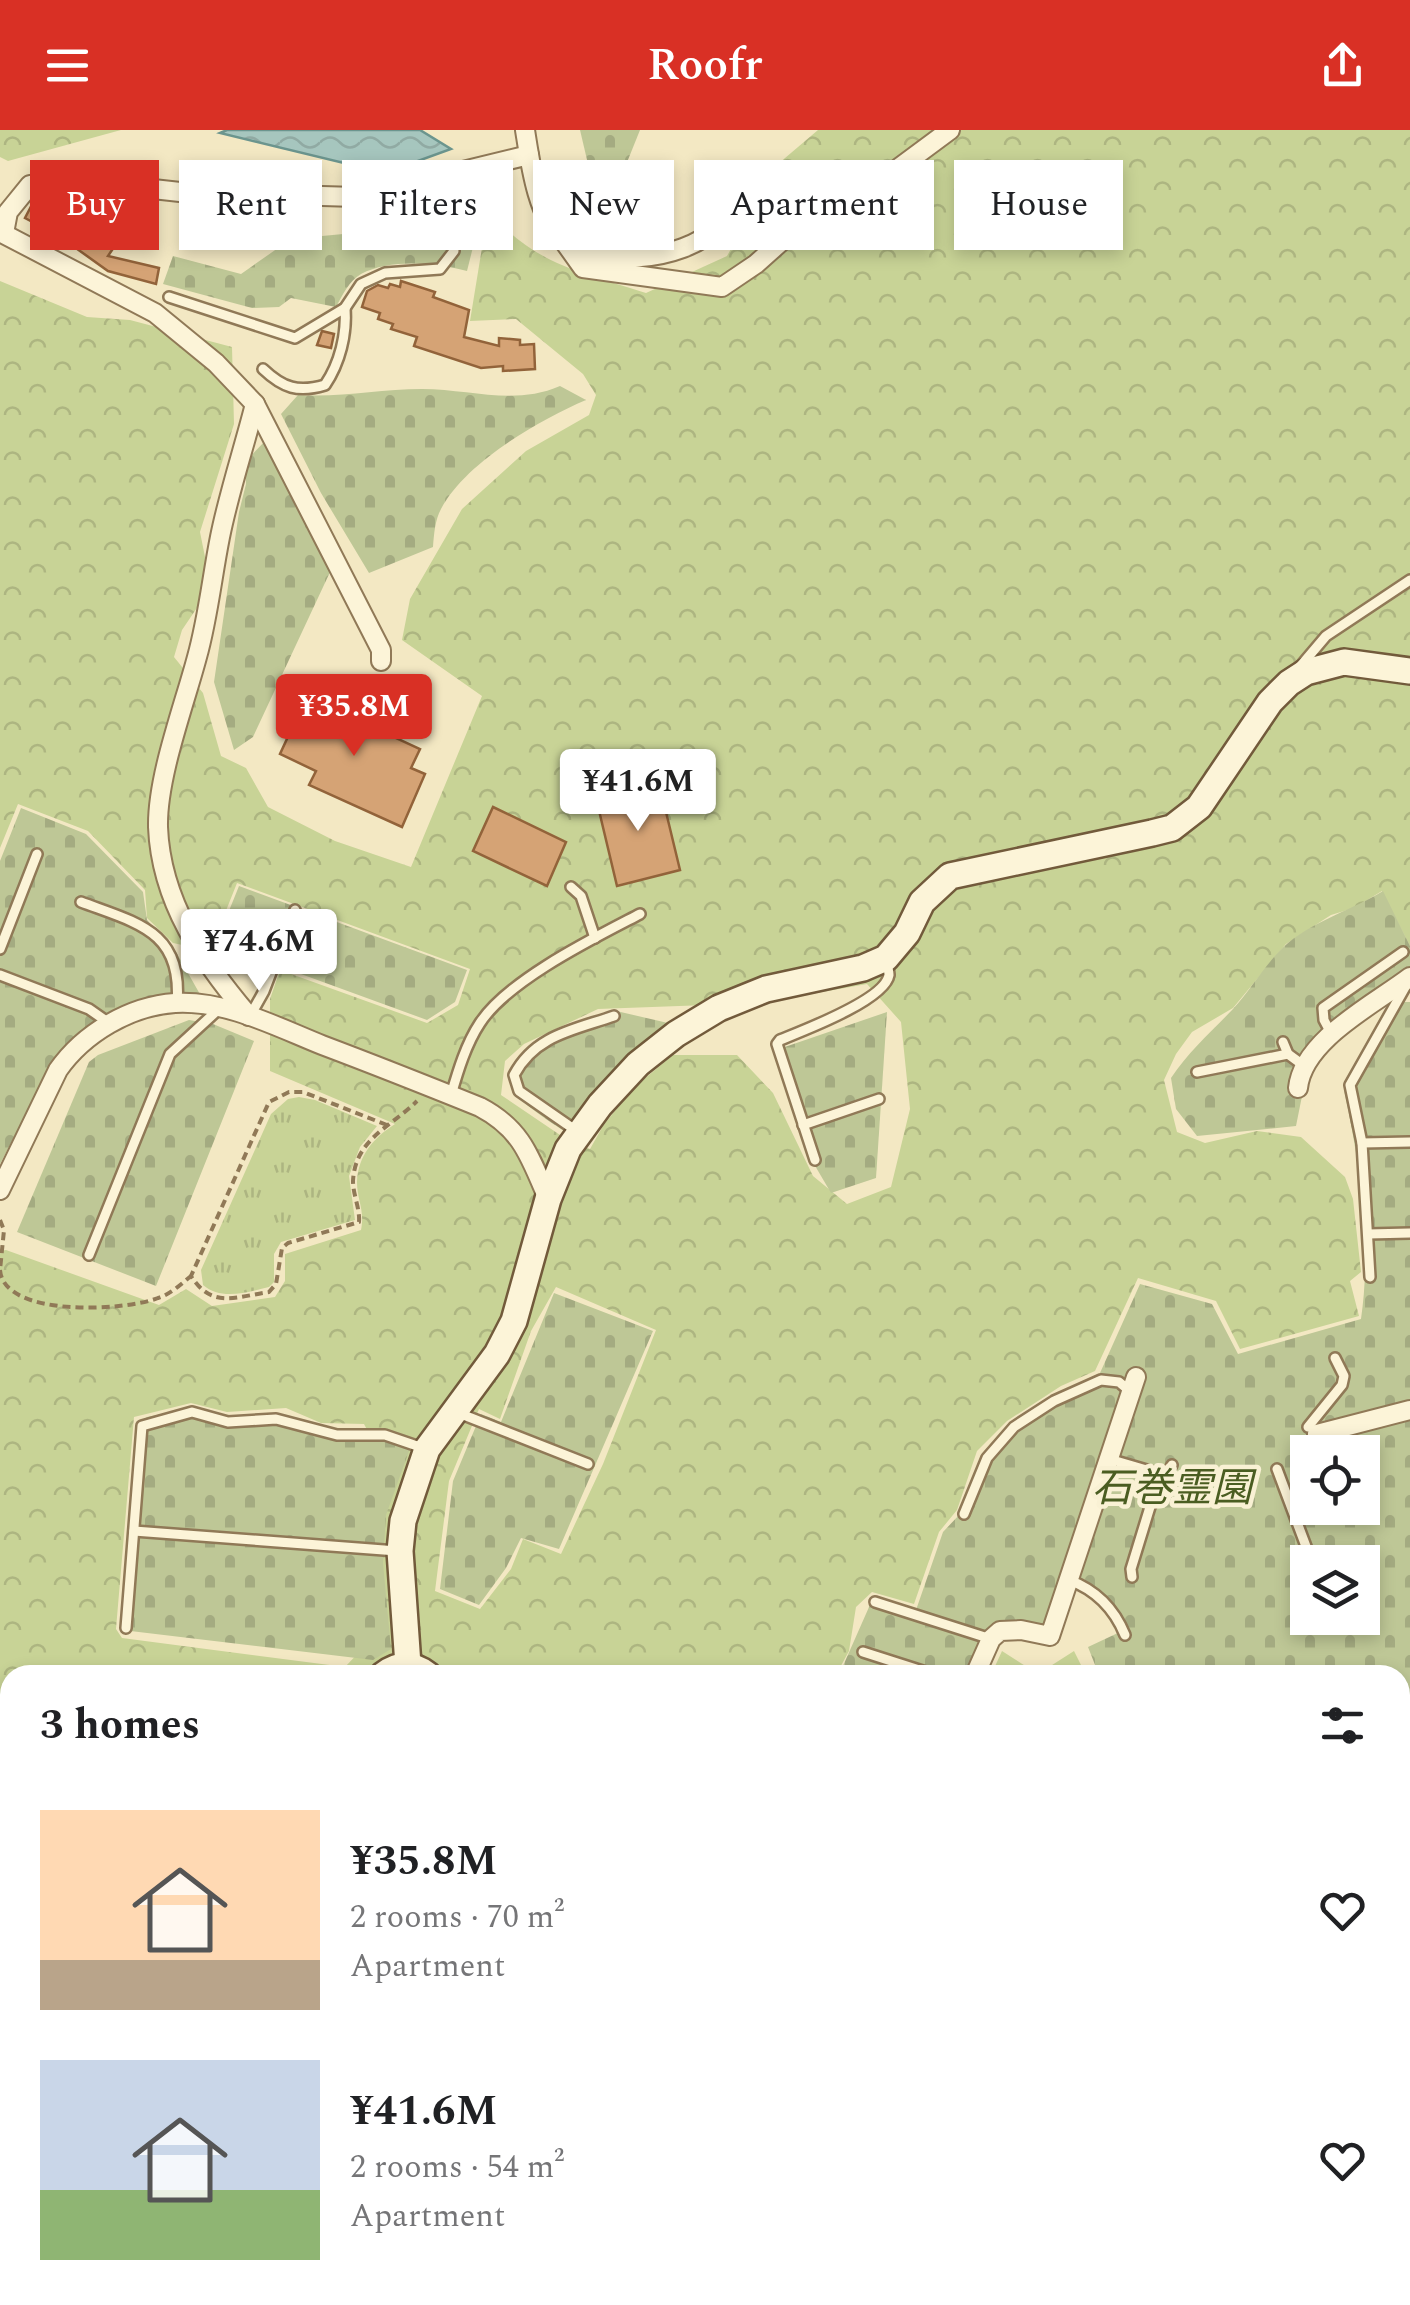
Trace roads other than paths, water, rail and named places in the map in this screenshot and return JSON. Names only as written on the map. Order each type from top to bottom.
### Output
[{"type":"street","points":[[525,130],[533,172]]},
{"type":"street","points":[[571,250],[583,268],[722,287],[756,264],[802,223],[892,174],[950,130]]},
{"type":"street","points":[[381,660],[381,650],[255,404],[216,363],[155,312],[2,233],[8,212],[30,186],[81,181],[180,192],[356,197],[530,163]]},
{"type":"street","points":[[588,250],[634,258],[694,244]]},
{"type":"street","points":[[250,1016],[200,954],[176,907],[166,880],[158,826],[179,712],[197,657],[220,534],[255,404]]},
{"type":"street","points":[[417,1665],[400,1551],[403,1521],[426,1449],[498,1354],[514,1321],[548,1199],[568,1149],[600,1105],[638,1064],[676,1034],[719,1008],[766,989],[863,968],[886,958],[907,933],[922,902],[950,876],[1152,834],[1188,819],[1270,702],[1306,672],[1344,662],[1410,671]]},
{"type":"street","points":[[1298,1088],[1296,1059],[1410,977]]},
{"type":"street","points":[[0,1190],[69,1054],[110,1024],[136,1012],[177,1002],[250,1016],[503,1119],[526,1148],[548,1199]]},
{"type":"street","points":[[980,1665],[991,1640],[1000,1631],[1050,1636],[1134,1384]]},
{"type":"street","points":[[1312,1431],[1410,1410]]},
{"type":"lane","points":[[170,297],[296,338],[345,308],[361,284],[385,273],[440,268],[454,251]]},
{"type":"lane","points":[[263,369],[289,388],[302,391],[325,384],[334,371],[346,326],[345,308]]},
{"type":"lane","points":[[1288,684],[1326,636],[1410,580]]},
{"type":"lane","points":[[0,950],[37,854]]},
{"type":"lane","points":[[571,886],[581,896],[595,938]]},
{"type":"lane","points":[[81,902],[145,928],[167,948],[179,977],[177,1002]]},
{"type":"lane","points":[[250,1016],[264,991],[295,910]]},
{"type":"lane","points":[[451,1095],[458,1069],[480,1022],[503,998],[595,938],[640,914]]},
{"type":"lane","points":[[1332,1035],[1323,1008],[1403,952]]},
{"type":"lane","points":[[815,1160],[778,1044],[868,998],[884,985],[890,974],[886,958]]},
{"type":"lane","points":[[0,975],[89,1009],[110,1024]]},
{"type":"lane","points":[[1370,1277],[1362,1143],[1350,1085],[1407,989],[1410,977]]},
{"type":"lane","points":[[89,1255],[170,1054],[220,1008]]},
{"type":"lane","points":[[580,1134],[519,1091],[514,1076],[524,1058],[540,1043],[614,1016]]},
{"type":"lane","points":[[1198,1072],[1296,1059],[1283,1042]]},
{"type":"lane","points":[[803,1125],[879,1100]]},
{"type":"lane","points":[[1362,1143],[1410,1142]]},
{"type":"lane","points":[[1368,1234],[1410,1232]]},
{"type":"lane","points":[[1312,1431],[1342,1385],[1344,1376],[1336,1358]]},
{"type":"lane","points":[[964,1514],[987,1458],[1014,1427],[1054,1401],[1101,1380],[1134,1384]]},
{"type":"lane","points":[[454,1411],[588,1464]]},
{"type":"lane","points":[[126,1628],[142,1426],[149,1421],[192,1412],[228,1422],[276,1419],[326,1433],[385,1435],[426,1449]]},
{"type":"lane","points":[[1109,1459],[1167,1476]]},
{"type":"lane","points":[[1132,1577],[1150,1507],[1172,1465]]},
{"type":"lane","points":[[1277,1468],[1305,1545]]},
{"type":"lane","points":[[134,1531],[400,1551]]},
{"type":"lane","points":[[1068,1580],[1088,1587],[1104,1602],[1118,1618],[1125,1635]]},
{"type":"lane","points":[[875,1602],[991,1640]]},
{"type":"lane","points":[[863,1652],[904,1665]]},
{"type":"water","points":[[420,130],[451,149],[421,160],[342,163],[220,133]]},
{"type":"park label","name":"石巻霊園","points":[[1172,1489]]}]
